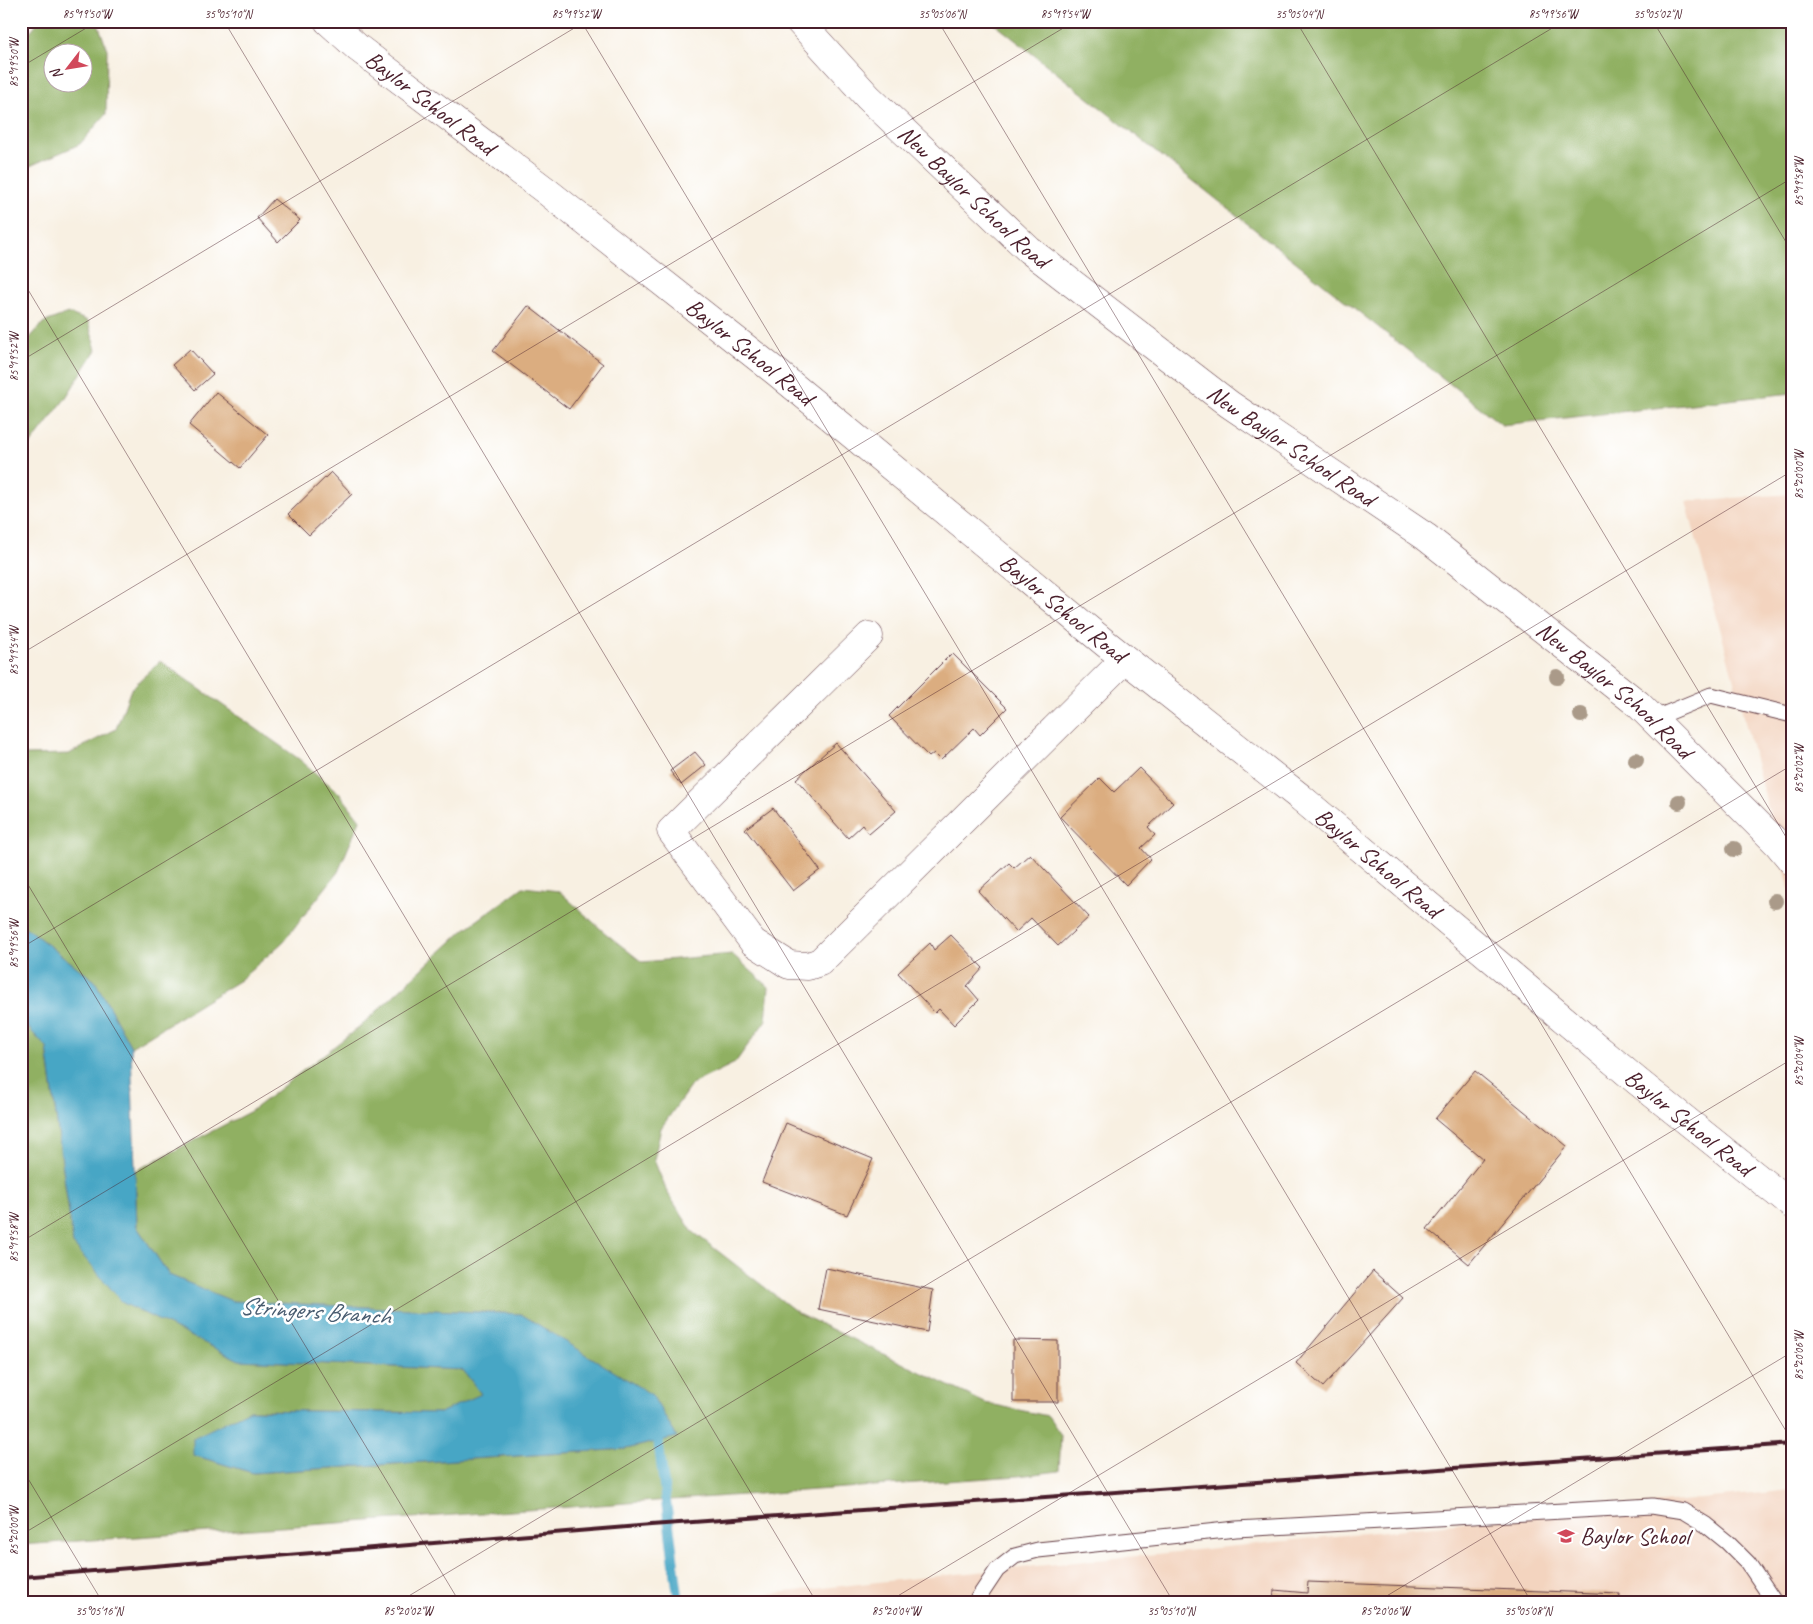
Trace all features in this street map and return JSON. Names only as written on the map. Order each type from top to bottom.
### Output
[{"type":"street","name":"Baylor School Road","points":[[328,21],[358,48],[768,365],[1125,659],[1300,797],[1637,1081],[1792,1205]]},
{"type":"street","name":"New Baylor School Road","points":[[799,21],[868,97],[1029,250],[1229,404],[1426,537],[1630,698],[1778,844],[1792,861]]},
{"type":"street","points":[[869,636],[670,832],[753,942],[789,965],[808,966],[820,962],[1125,659]]},
{"type":"lane","points":[[1653,719],[1711,696],[1792,715]]},
{"type":"lane","points":[[975,1603],[997,1570],[1016,1556],[1038,1550],[1236,1529],[1652,1506],[1683,1510],[1706,1525],[1748,1563],[1775,1603]]},
{"type":"shaded area","points":[[1792,494],[1792,898],[1686,501]]},
{"type":"shaded area","name":"Baylor School","points":[[1792,1490],[1792,1603],[684,1603],[887,1581]]},
{"type":"green space","points":[[39,21],[97,21],[107,49],[106,114],[80,144],[21,170],[21,42]]},
{"type":"green space","points":[[991,21],[1792,21],[1792,393],[1502,425]]},
{"type":"green space","points":[[68,313],[88,321],[96,350],[65,399],[21,457],[21,348],[43,323]]},
{"type":"green space","points":[[160,661],[299,759],[340,794],[360,820],[338,872],[283,942],[240,980],[131,1047],[95,981],[21,924],[21,758],[25,755],[69,754],[116,729],[131,689]]},
{"type":"green space","points":[[523,887],[559,891],[604,932],[642,962],[732,954],[769,987],[766,1020],[735,1063],[692,1084],[661,1128],[654,1160],[667,1192],[692,1231],[798,1313],[985,1403],[1048,1416],[1061,1435],[1059,1471],[1018,1476],[21,1545],[21,1020],[47,1048],[73,1244],[239,1360],[463,1370],[482,1395],[440,1413],[250,1410],[193,1455],[253,1473],[626,1449],[676,1437],[521,1314],[231,1301],[169,1275],[137,1227],[135,1171],[251,1111],[363,1024],[464,930]]},
{"type":"water","points":[[21,924],[95,981],[131,1047],[137,1227],[169,1275],[232,1301],[521,1314],[652,1395],[677,1437],[626,1449],[253,1473],[193,1455],[193,1438],[250,1410],[440,1413],[481,1394],[463,1370],[239,1360],[123,1303],[73,1244],[47,1048],[21,1020]]},
{"type":"building","points":[[274,199],[300,220],[278,242],[257,218]]},
{"type":"building","points":[[528,306],[603,364],[569,409],[493,351]]},
{"type":"building","points":[[190,349],[213,374],[195,390],[172,365]]},
{"type":"building","points":[[216,392],[268,435],[240,468],[189,425]]},
{"type":"building","points":[[331,472],[352,494],[309,535],[288,514]]},
{"type":"building","points":[[952,653],[1007,708],[980,735],[974,728],[941,760],[934,753],[929,757],[889,716]]},
{"type":"building","points":[[836,743],[896,811],[869,834],[862,825],[848,838],[796,779]]},
{"type":"building","points":[[695,752],[706,765],[681,785],[670,771]]},
{"type":"building","points":[[1139,768],[1173,803],[1148,827],[1155,835],[1141,848],[1151,859],[1126,885],[1060,817],[1100,778],[1114,792]]},
{"type":"building","points":[[773,808],[820,870],[793,891],[745,829]]},
{"type":"building","points":[[1030,854],[1089,917],[1058,946],[1031,918],[1016,932],[978,891],[1009,863],[1014,868]]},
{"type":"building","points":[[951,935],[983,968],[967,986],[979,1000],[954,1025],[939,1009],[935,1013],[898,973],[930,943],[934,950]]},
{"type":"building","points":[[1475,1071],[1567,1146],[1469,1264],[1427,1229],[1483,1159],[1435,1119]]},
{"type":"building","points":[[786,1123],[873,1159],[847,1215],[762,1182]]},
{"type":"building","points":[[826,1268],[933,1290],[927,1332],[818,1309]]},
{"type":"building","points":[[1373,1271],[1403,1298],[1323,1387],[1296,1363]]},
{"type":"building","points":[[1013,1340],[1058,1341],[1058,1402],[1013,1402]]},
{"type":"building","points":[[1308,1582],[1620,1594],[1619,1603],[1273,1603],[1274,1590],[1307,1593]]},
{"type":"waterway","name":"Stringers Branch","points":[[648,1434],[658,1439],[679,1603]]},
{"type":"railway","points":[[21,1577],[651,1525],[1792,1444]]},
{"type":"place","name":"Baylor School","points":[[1566,1536]]}]
